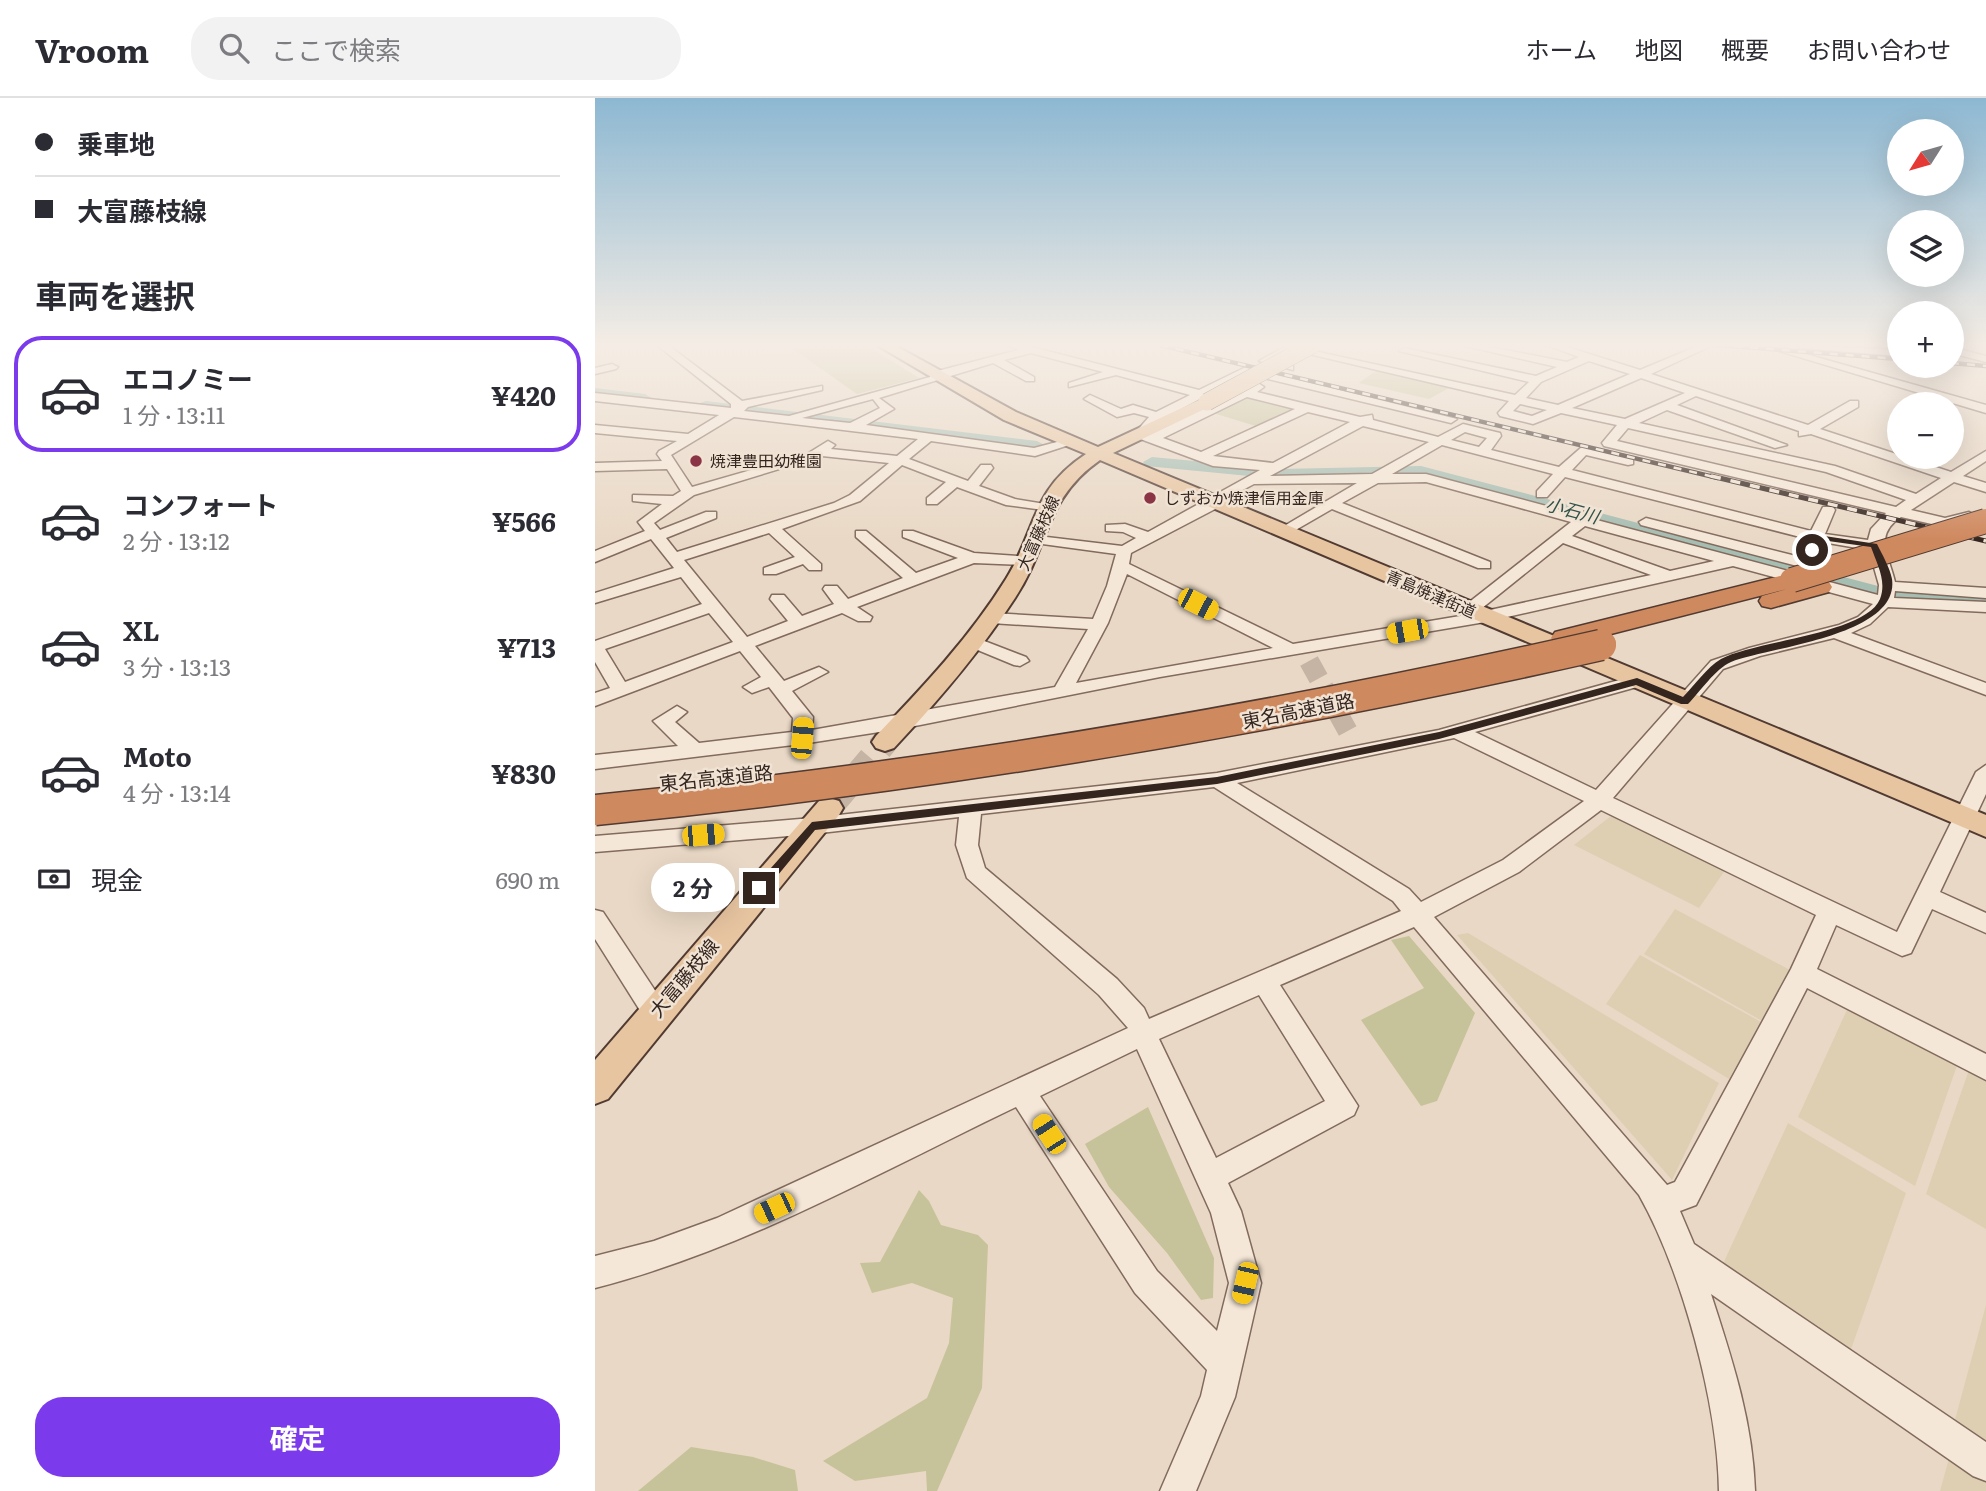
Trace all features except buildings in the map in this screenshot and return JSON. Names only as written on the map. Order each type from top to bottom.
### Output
[{"type":"highway","name":"東名高速道路","points":[[595,791],[928,752],[1164,717],[1399,674],[1564,638],[1792,580],[1986,521]]},
{"type":"highway","name":"東名高速道路","points":[[595,810],[827,786],[1100,745],[1387,694],[1604,644],[1821,587],[1986,537]]},
{"type":"main road","name":"青島焼津街道","points":[[999,410],[1212,503],[1986,827]]},
{"type":"main road","name":"大富藤枝線","points":[[885,741],[905,722],[974,642],[991,618],[1026,560],[1046,508],[1065,479],[1098,454],[1147,436],[1186,410]]},
{"type":"main road","name":"大富藤枝線","points":[[595,1087],[655,1012],[821,817]]},
{"type":"street","points":[[683,496],[672,465],[664,454],[737,410],[783,419],[929,436],[1035,452],[1067,441]]},
{"type":"street","points":[[783,419],[818,410]]},
{"type":"street","points":[[638,498],[683,496],[812,457],[852,427],[886,410]]},
{"type":"street","points":[[1113,410],[1121,414],[1131,410]]},
{"type":"street","points":[[1136,410],[1157,416],[1173,410]]},
{"type":"street","points":[[1147,436],[1207,410]]},
{"type":"street","points":[[1202,457],[1303,410]]},
{"type":"street","points":[[1315,410],[1818,537],[1874,545]]},
{"type":"street","points":[[1035,538],[1124,551],[1252,479],[1363,422],[1380,410]]},
{"type":"street","points":[[1414,410],[1451,419]]},
{"type":"street","points":[[1507,410],[1504,413],[1533,420],[1558,410]]},
{"type":"street","points":[[1565,410],[1873,483],[1919,500]]},
{"type":"street","points":[[1655,410],[1625,424],[1609,443],[1945,523],[1986,510]]},
{"type":"street","points":[[1680,410],[1780,445]]},
{"type":"street","points":[[1749,410],[1986,488]]},
{"type":"street","points":[[1762,455],[1843,410]]},
{"type":"street","points":[[1147,436],[1157,416]]},
{"type":"street","points":[[595,429],[690,438]]},
{"type":"street","points":[[595,598],[771,527],[839,506],[855,498],[929,436]]},
{"type":"street","points":[[1147,436],[1218,463],[1274,468],[1406,462],[1542,494],[1805,564],[1828,510]]},
{"type":"street","points":[[1282,532],[1440,441]]},
{"type":"street","points":[[1542,494],[1583,450],[1882,523]]},
{"type":"street","points":[[819,452],[899,461],[970,486],[988,497],[1028,507],[1046,508]]},
{"type":"street","points":[[595,1272],[654,1256],[722,1232],[1142,1034],[1419,914],[1511,866],[1576,820],[1600,799],[1724,661],[1833,632],[1871,615],[1885,596],[1874,545],[1876,531],[1882,523],[1986,455]]},
{"type":"street","points":[[595,467],[672,465]]},
{"type":"street","points":[[970,486],[986,468]]},
{"type":"street","points":[[1252,479],[1426,478],[1735,561],[1885,596],[1986,607]]},
{"type":"street","points":[[932,501],[955,481]]},
{"type":"street","points":[[1846,500],[1873,483]]},
{"type":"street","points":[[683,496],[645,522],[747,643],[803,717],[802,738]]},
{"type":"street","points":[[1331,504],[1484,565]]},
{"type":"street","points":[[1477,614],[1561,537],[1597,509]]},
{"type":"street","points":[[595,557],[626,542],[711,515]]},
{"type":"street","points":[[770,571],[811,563],[771,527]]},
{"type":"street","points":[[1111,528],[1125,528],[1148,538]]},
{"type":"street","points":[[861,534],[913,579]]},
{"type":"street","points":[[908,534],[972,558],[1026,560]]},
{"type":"street","points":[[1561,537],[1669,576]]},
{"type":"street","points":[[595,543],[626,542]]},
{"type":"street","points":[[1062,691],[1122,569],[1124,551]]},
{"type":"street","points":[[595,700],[972,558]]},
{"type":"street","points":[[595,762],[802,738],[905,722],[1062,691],[1300,653],[1735,561]]},
{"type":"street","points":[[1122,569],[1129,569],[1300,653]]},
{"type":"street","points":[[831,589],[845,605],[864,617]]},
{"type":"street","points":[[1885,596],[1986,593]]},
{"type":"street","points":[[778,599],[799,623]]},
{"type":"street","points":[[620,690],[595,647],[715,605]]},
{"type":"street","points":[[991,618],[1097,624]]},
{"type":"street","points":[[1833,632],[1986,689]]},
{"type":"street","points":[[974,642],[1020,661]]},
{"type":"street","points":[[752,687],[819,672]]},
{"type":"street","points":[[595,844],[821,817],[971,806],[1217,780],[1356,745],[1456,731],[1637,681]]},
{"type":"street","points":[[677,712],[663,721],[696,751]]},
{"type":"street","points":[[1456,731],[1902,946],[1986,772]]},
{"type":"street","points":[[1217,780],[1401,895],[1650,1185],[1661,1202],[1684,1256],[1722,1383],[1738,1457],[1737,1491]]},
{"type":"street","points":[[971,806],[967,845],[975,872],[1108,987],[1135,1016],[1226,1212],[1245,1283],[1219,1396],[1178,1491]]},
{"type":"street","points":[[1926,895],[1986,924]]},
{"type":"street","points":[[1661,1202],[1685,1194],[1802,973],[1830,911]]},
{"type":"street","points":[[595,919],[655,1012]]},
{"type":"street","points":[[1802,973],[1986,1068]]},
{"type":"street","points":[[1210,1177],[1344,1106],[1264,982]]},
{"type":"street","points":[[1021,1091],[1146,1282],[1226,1365]]},
{"type":"street","points":[[1684,1256],[1986,1463]]},
{"type":"shaded area","points":[[1215,410],[1296,410],[1259,427],[1210,412]]},
{"type":"shaded area","points":[[1616,812],[1728,866],[1699,908],[1574,845]]},
{"type":"shaded area","points":[[1675,909],[1792,971],[1764,1022],[1644,954]]},
{"type":"shaded area","points":[[1468,933],[1719,1083],[1672,1180],[1457,935]]},
{"type":"shaded area","points":[[1409,936],[1475,1013],[1437,1101],[1421,1106],[1361,1020],[1424,988],[1391,940]]},
{"type":"shaded area","points":[[1640,955],[1761,1022],[1729,1079],[1606,1004]]},
{"type":"shaded area","points":[[1851,1001],[1960,1057],[1915,1186],[1798,1117]]},
{"type":"shaded area","points":[[1971,1064],[1986,1072],[1986,1229],[1926,1194]]},
{"type":"shaded area","points":[[1148,1107],[1214,1258],[1213,1298],[1201,1300],[1167,1253],[1109,1187],[1085,1144]]},
{"type":"shaded area","points":[[1788,1123],[1906,1193],[1849,1355],[1721,1268]]},
{"type":"shaded area","points":[[919,1190],[929,1201],[941,1225],[978,1235],[988,1245],[982,1388],[937,1491],[927,1491],[926,1471],[855,1481],[823,1461],[927,1398],[949,1343],[953,1298],[912,1283],[872,1293],[860,1263],[880,1262]]},
{"type":"shaded area","points":[[1986,1305],[1986,1449],[1953,1427]]},
{"type":"shaded area","points":[[691,1447],[753,1457],[795,1470],[798,1491],[638,1491]]},
{"type":"shaded area","points":[[1951,1451],[1986,1475],[1986,1491],[1940,1491]]},
{"type":"waterway","name":"小石川","points":[[739,410],[1037,446]]},
{"type":"waterway","name":"小石川","points":[[1152,462],[1280,474],[1421,471],[1877,592],[1909,598],[1986,602]]},
{"type":"tunnel","points":[[1309,661],[1351,737]]},
{"type":"tunnel","points":[[829,808],[885,742]]},
{"type":"railway","points":[[1433,410],[1718,478]]},
{"type":"railway","points":[[1711,476],[1986,541]]},
{"type":"place","name":"焼津豊田幼稚園","points":[[696,461]]},
{"type":"place","name":"しずおか焼津信用金庫","points":[[1150,498]]},
{"type":"route","points":[[759,888],[812,826],[1217,780],[1439,736],[1637,681],[1685,702],[1717,665],[1724,661],[1833,632],[1871,615],[1878,609],[1885,599],[1888,579],[1874,545],[1818,537],[1812,550]]}]
